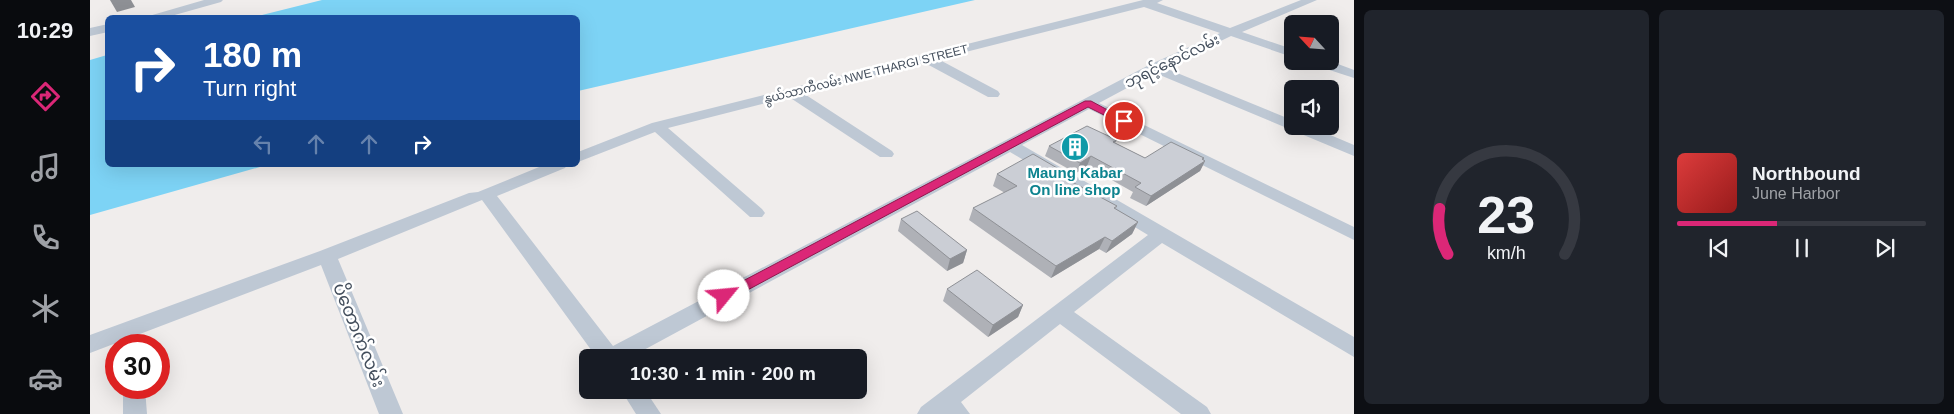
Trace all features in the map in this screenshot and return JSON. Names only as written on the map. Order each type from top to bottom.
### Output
[{"type":"street","points":[[160,15],[218,0]]},
{"type":"street","name":"ဘုရင့်နောင်လမ်း","points":[[624,349],[1154,68],[1231,32],[1311,0]]},
{"type":"street","points":[[1152,2],[1284,50]]},
{"type":"street","name":"နွယ်သာကီလမ်း NWE THARGI STREET","points":[[580,157],[657,126],[1152,2]]},
{"type":"street","points":[[90,32],[105,29]]},
{"type":"street","points":[[928,59],[993,94]]},
{"type":"street","points":[[1154,68],[1284,122]]},
{"type":"street","points":[[1339,69],[1354,74]]},
{"type":"street","points":[[793,93],[886,154]]},
{"type":"street","points":[[1088,103],[1354,234]]},
{"type":"street","points":[[657,126],[756,213]]},
{"type":"street","points":[[1316,135],[1354,150]]},
{"type":"street","points":[[1010,145],[1354,348]]},
{"type":"street","points":[[137,334],[327,256],[554,167]]},
{"type":"street","points":[[481,195],[603,349]]},
{"type":"street","points":[[944,410],[1060,313],[1160,235]]},
{"type":"street","name":"ပိတောက်လမ်း","points":[[327,256],[391,414]]},
{"type":"street","points":[[1060,313],[1200,414]]},
{"type":"street","points":[[90,344],[105,341]]},
{"type":"street","points":[[134,399],[135,414]]},
{"type":"street","points":[[638,399],[649,414]]},
{"type":"water","points":[[322,0],[975,0],[580,91],[580,15],[262,15]]},
{"type":"water","points":[[105,56],[105,167],[260,167],[90,215],[90,60]]},
{"type":"building","points":[[1087,126],[1117,140],[1113,142],[1145,158],[1171,142],[1204,158],[1202,159],[1205,161],[1151,196],[1135,187],[1141,183],[1091,156],[1080,163],[1049,146]]},
{"type":"building","points":[[1033,154],[1064,172],[1059,175],[1117,206],[1114,208],[1138,222],[1112,241],[1105,237],[1056,266],[973,208],[1017,186],[997,174]]},
{"type":"building","points":[[917,211],[967,250],[950,259],[901,219]]},
{"type":"building","points":[[977,270],[1023,305],[993,325],[947,289]]},
{"type":"place","name":"Maung Kabar On line shop","points":[[1075,147]]},
{"type":"route","points":[[724,296],[1088,103],[1124,121]]}]
